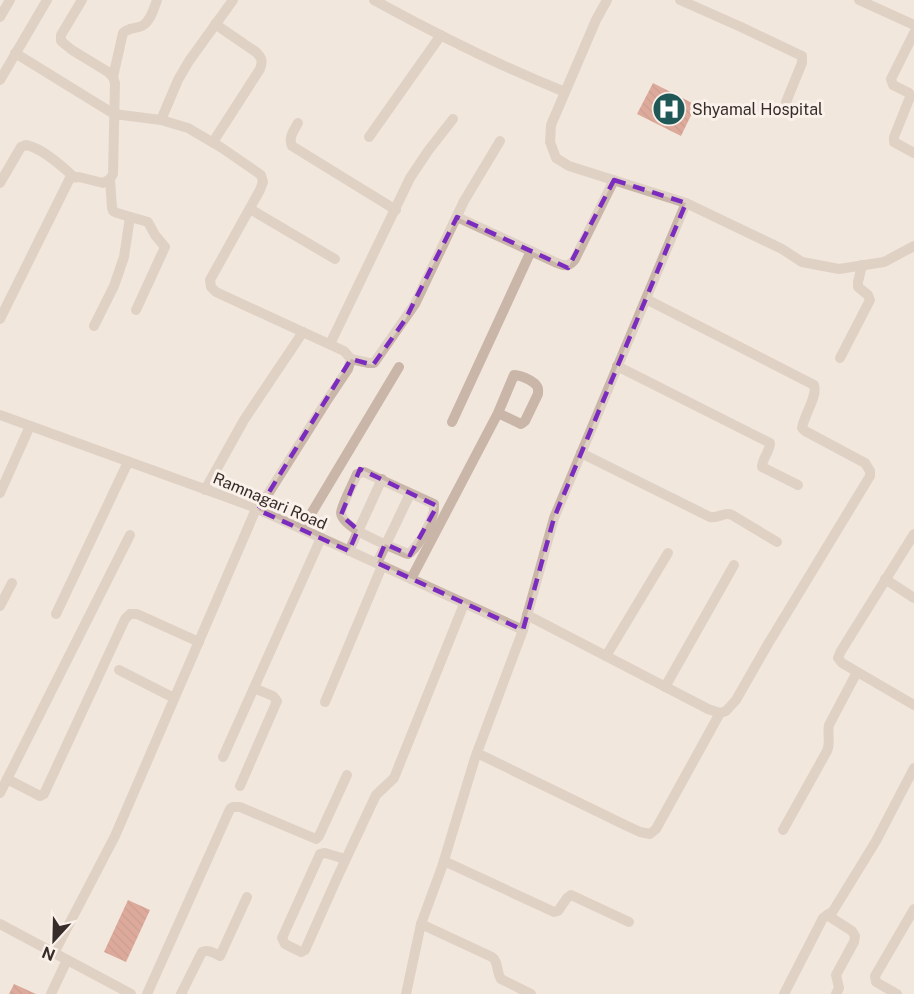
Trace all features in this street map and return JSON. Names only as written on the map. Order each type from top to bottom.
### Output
[{"type":"street","points":[[0,17],[10,0]]},
{"type":"street","points":[[0,80],[47,0]]},
{"type":"street","points":[[82,0],[61,35],[61,41],[108,72],[115,83],[114,168],[110,179],[112,209],[117,213],[148,222],[155,236],[165,247],[136,310]]},
{"type":"street","points":[[113,77],[123,33],[128,28],[142,26],[146,23],[158,0]]},
{"type":"street","points":[[160,120],[178,80],[233,0]]},
{"type":"street","points":[[374,0],[419,25],[520,74],[565,92]]},
{"type":"street","points":[[607,0],[596,20],[551,125],[550,142],[556,158],[569,166],[686,203],[782,249],[802,262],[839,269],[884,262],[914,246]]},
{"type":"street","points":[[681,0],[802,56],[802,63],[786,102]]},
{"type":"street","points":[[859,0],[914,25]]},
{"type":"street","points":[[213,142],[260,69],[262,60],[256,52],[215,24]]},
{"type":"street","points":[[914,33],[891,80],[893,85],[912,95],[894,140],[914,153]]},
{"type":"street","points":[[369,137],[441,35]]},
{"type":"street","points":[[15,53],[114,114],[160,120],[188,128],[261,175],[262,185],[210,280],[211,287],[216,292],[344,351],[351,359],[372,364],[415,304],[464,201],[500,141]]},
{"type":"street","points":[[330,344],[410,178],[453,119]]},
{"type":"street","points":[[298,123],[291,137],[292,146],[396,210]]},
{"type":"street","points":[[0,183],[21,147],[26,145],[55,161],[74,177],[103,183],[110,179]]},
{"type":"street","points":[[0,319],[68,182],[74,177]]},
{"type":"street","points":[[457,217],[563,266],[569,265],[575,259],[614,180]]},
{"type":"street","points":[[410,993],[421,924],[444,861],[477,753],[523,630],[554,518],[686,203]]},
{"type":"street","points":[[250,209],[335,260]]},
{"type":"street","points":[[94,326],[114,286],[124,257],[130,217]]},
{"type":"street","points":[[452,422],[531,251]]},
{"type":"street","points":[[840,358],[869,304],[870,297],[857,285],[862,265]]},
{"type":"street","points":[[527,615],[708,709],[720,713],[726,711],[736,700],[868,481],[870,471],[865,463],[802,428],[816,390],[814,385],[645,299]]},
{"type":"street","points":[[205,490],[244,420],[303,332]]},
{"type":"street","points":[[54,953],[112,841],[257,509],[348,369],[351,359]]},
{"type":"street","points":[[617,366],[770,443],[762,467],[798,485]]},
{"type":"street","points":[[302,530],[399,367]]},
{"type":"street","points":[[411,579],[498,412],[514,375],[537,385],[538,394],[525,421],[521,424],[498,412]]},
{"type":"street","name":"Ramnagari Road","points":[[0,415],[257,509],[523,630]]},
{"type":"street","points":[[0,493],[30,426]]},
{"type":"street","points":[[581,453],[710,517],[716,518],[727,513],[732,515],[777,542]]},
{"type":"street","points":[[56,614],[128,462]]},
{"type":"street","points":[[364,472],[410,494],[434,504],[434,513],[418,546],[408,554],[358,530],[341,515],[357,474],[364,472]]},
{"type":"street","points":[[349,551],[382,480]]},
{"type":"street","points":[[325,702],[380,565],[386,544],[410,494]]},
{"type":"street","points":[[914,534],[839,656],[840,662],[914,705]]},
{"type":"street","points":[[0,793],[130,535]]},
{"type":"street","points":[[223,757],[321,538]]},
{"type":"street","points":[[606,656],[668,554]]},
{"type":"street","points":[[665,687],[734,564]]},
{"type":"street","points":[[885,579],[914,598]]},
{"type":"street","points":[[1,604],[12,582]]},
{"type":"street","points":[[345,859],[325,853],[320,854],[282,938],[285,945],[301,952],[304,950],[376,795],[394,778],[464,604]]},
{"type":"street","points":[[6,779],[40,796],[44,794],[125,619],[130,614],[137,614],[199,642]]},
{"type":"street","points":[[119,670],[174,698]]},
{"type":"street","points":[[783,830],[827,751],[830,743],[829,725],[857,672]]},
{"type":"street","points":[[240,786],[277,701],[273,696],[254,688]]},
{"type":"street","points":[[477,753],[625,825],[650,834],[656,829],[720,713]]},
{"type":"street","points":[[784,994],[823,918],[833,911],[876,841],[914,768]]},
{"type":"street","points":[[147,994],[230,809],[240,807],[316,839],[347,775]]},
{"type":"street","points":[[444,861],[554,912],[558,911],[571,895],[629,922]]},
{"type":"street","points":[[181,994],[202,952],[205,950],[220,956],[247,897]]},
{"type":"street","points":[[897,994],[876,982],[875,976],[914,909]]},
{"type":"street","points":[[827,915],[852,931],[855,936],[836,975],[839,988],[836,994]]},
{"type":"street","points":[[0,924],[67,960],[117,991],[131,994]]},
{"type":"street","points":[[421,924],[492,957],[496,960],[501,979],[531,994]]},
{"type":"street","points":[[51,994],[67,960]]},
{"type":"highlighted area","points":[[614,180],[686,203],[554,518],[523,630],[377,563],[385,544],[410,555],[437,506],[360,469],[341,515],[358,530],[349,551],[258,510],[351,359],[373,365],[405,320],[457,217],[568,268]]},
{"type":"building","points":[[653,83],[696,105],[681,136],[637,114]]},
{"type":"building","points":[[128,900],[150,910],[126,962],[104,952]]},
{"type":"building","points":[[14,984],[36,994],[9,994]]},
{"type":"place","name":"Shyamal Hospital","points":[[669,109]]}]
